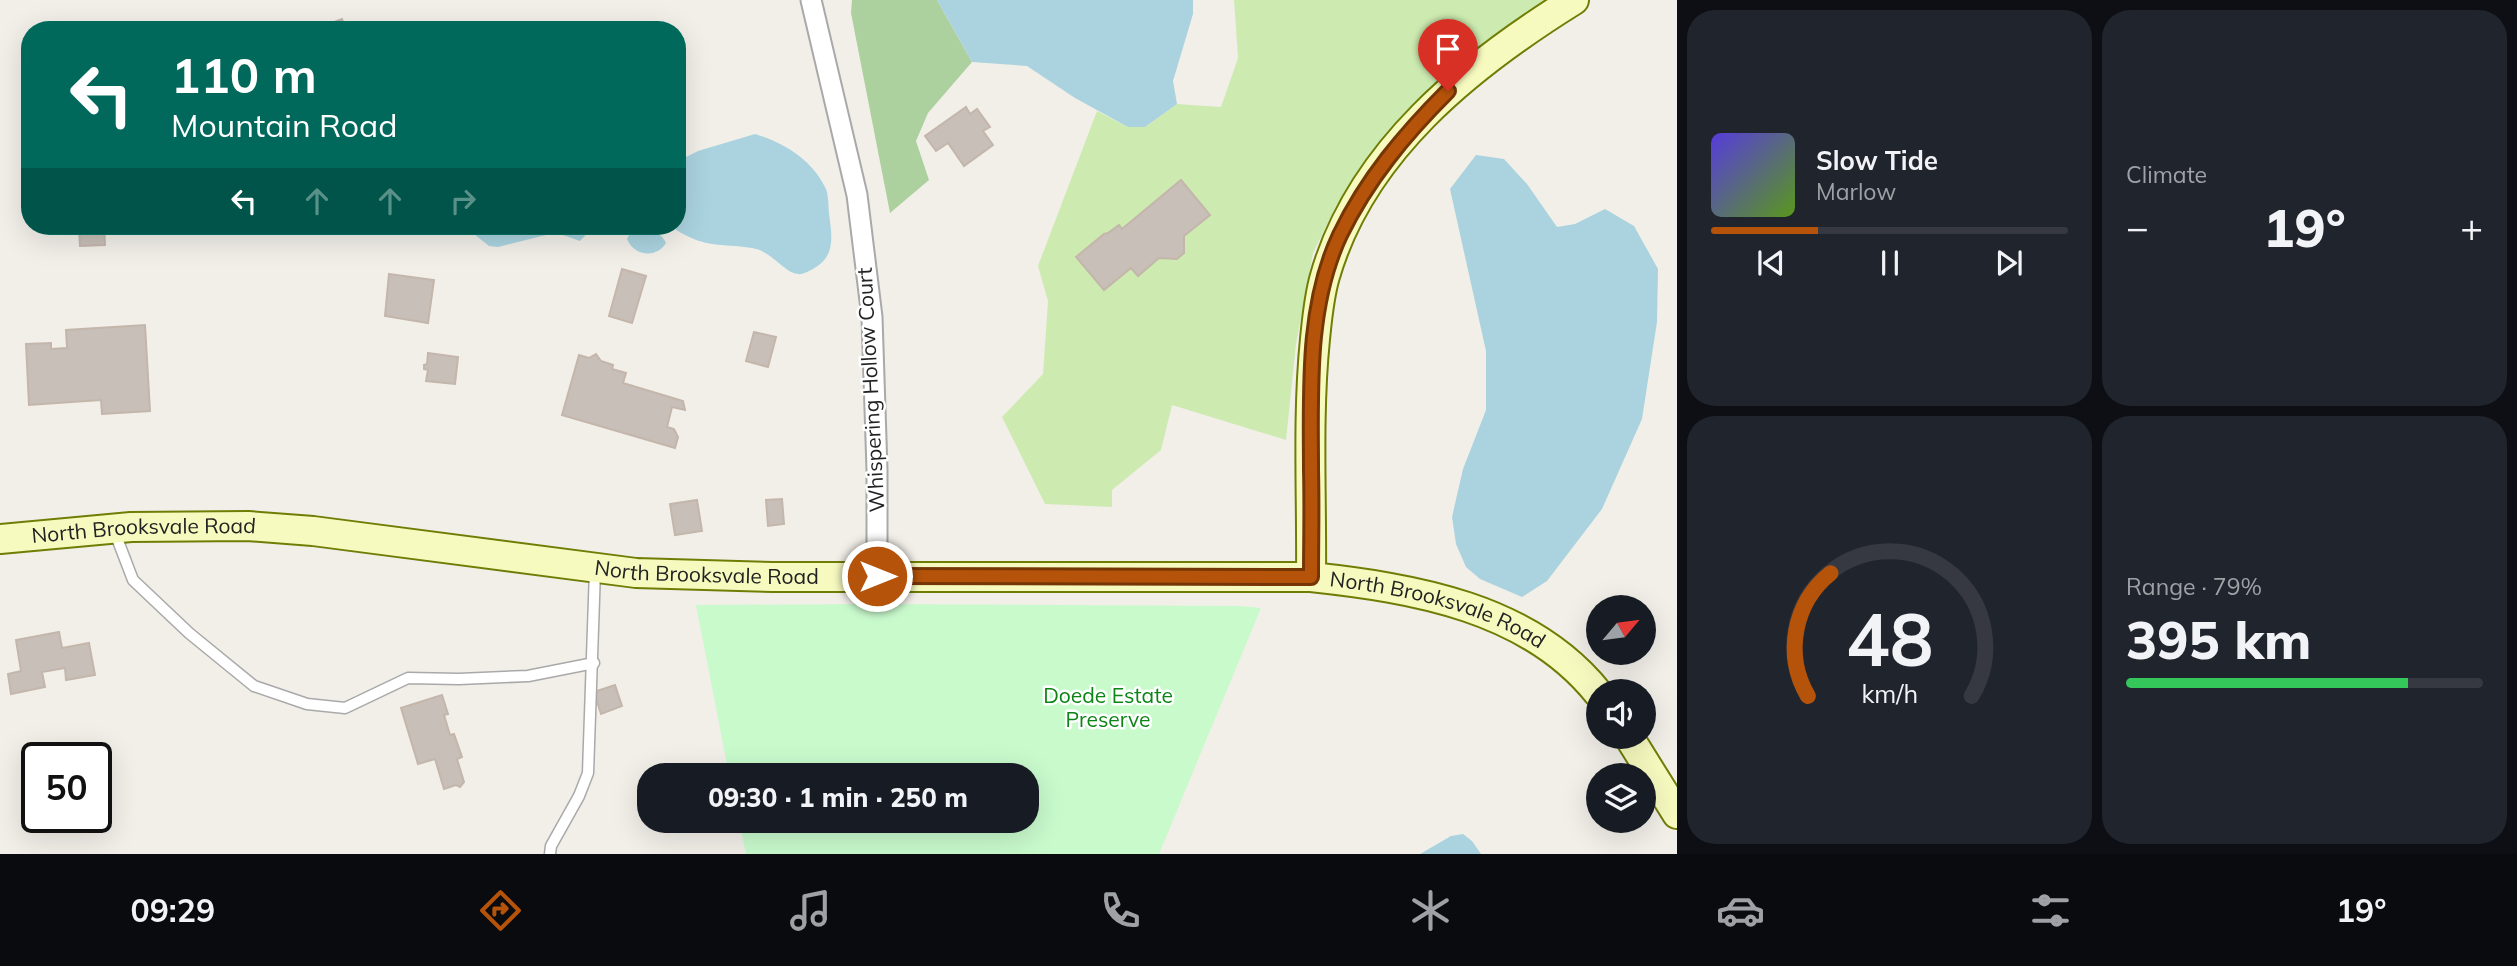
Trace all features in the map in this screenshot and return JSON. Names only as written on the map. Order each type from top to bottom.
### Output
[{"type":"main road","points":[[1311,577],[1312,366],[1324,278],[1339,236],[1384,162],[1439,99],[1503,47],[1574,0]]},
{"type":"main road","name":"North Brooksvale Road","points":[[0,539],[113,528],[248,526],[313,531],[596,569],[711,577],[1311,577],[1386,586],[1433,596],[1504,622],[1553,650],[1586,679]]},
{"type":"main road","points":[[1636,749],[1677,814]]},
{"type":"street","name":"Whispering Hollow Court","points":[[811,0],[857,195],[872,317],[877,576]]},
{"type":"lane","points":[[113,528],[133,580],[189,633],[254,686],[307,704],[345,708],[408,678],[459,680],[528,676],[594,663]]},
{"type":"lane","points":[[550,854],[551,846],[579,796],[588,773],[596,569]]},
{"type":"green space","points":[[852,0],[937,0],[972,62],[928,113],[916,141],[929,180],[890,213],[851,13]]},
{"type":"green space","points":[[1234,0],[1546,0],[1450,69],[1402,116],[1336,206],[1313,253],[1296,344],[1286,440],[1172,405],[1161,450],[1112,490],[1112,507],[1045,504],[1002,417],[1043,374],[1048,301],[1038,266],[1097,111],[1128,127],[1145,127],[1177,104],[1221,107],[1238,58]],"holes":[[[1181,180],[1210,215],[1184,236],[1184,253],[1177,259],[1159,258],[1138,276],[1131,268],[1077,257],[1118,225],[1122,229]]]},
{"type":"green space","name":"Doede Estate Preserve","points":[[696,605],[1261,608],[1159,854],[746,854],[742,833],[1039,833],[1039,763],[727,763]]},
{"type":"water","points":[[937,0],[1193,0],[1193,14],[1173,81],[1177,104],[1145,127],[1128,127],[1075,98],[1027,66],[972,62]]},
{"type":"water","points":[[755,134],[796,153],[819,177],[828,196],[831,245],[826,258],[813,269],[800,274],[793,273],[759,250],[705,243],[685,235],[686,157]]},
{"type":"water","points":[[1476,155],[1504,159],[1527,184],[1557,227],[1575,224],[1605,209],[1634,226],[1658,269],[1657,322],[1642,419],[1602,509],[1547,581],[1522,597],[1480,579],[1466,567],[1456,544],[1452,517],[1463,469],[1486,410],[1486,351],[1450,189]]},
{"type":"water","points":[[475,235],[546,235],[498,247],[489,246]]},
{"type":"water","points":[[563,235],[586,235],[580,241]]},
{"type":"water","points":[[629,235],[660,235],[666,243],[657,252],[645,253],[635,249],[627,239]]},
{"type":"water","points":[[1463,834],[1481,854],[1420,854],[1451,836]]},
{"type":"building","points":[[966,107],[970,114],[977,109],[990,127],[983,131],[993,145],[964,166],[948,143],[936,151],[925,136]]},
{"type":"building","points":[[1181,180],[1210,215],[1184,236],[1184,253],[1177,259],[1159,258],[1138,276],[1131,268],[1104,290],[1076,257],[1104,234],[1119,225],[1122,229]]},
{"type":"building","points":[[79,235],[104,235],[105,245],[80,246]]},
{"type":"building","points":[[622,269],[646,276],[632,323],[609,316]]},
{"type":"building","points":[[389,274],[434,280],[428,323],[385,316]]},
{"type":"building","points":[[145,325],[150,411],[102,414],[101,400],[29,405],[26,344],[51,343],[51,349],[67,348],[66,330]]},
{"type":"building","points":[[754,332],[776,337],[768,367],[746,361]]},
{"type":"building","points":[[428,353],[458,357],[455,384],[426,381],[428,370],[424,369],[424,365],[427,364]]},
{"type":"building","points":[[596,354],[601,361],[613,365],[612,369],[626,373],[623,383],[683,401],[685,410],[672,407],[667,427],[674,429],[678,437],[675,448],[562,415],[579,355],[589,358]]},
{"type":"building","points":[[782,499],[784,524],[768,526],[766,500]]},
{"type":"building","points":[[697,500],[702,531],[675,535],[670,504]]},
{"type":"building","points":[[59,632],[62,648],[89,643],[95,675],[66,680],[65,668],[42,672],[45,687],[11,694],[8,674],[21,671],[16,640]]},
{"type":"building","points":[[615,685],[622,706],[601,714],[594,692]]},
{"type":"building","points":[[442,695],[448,714],[444,715],[450,735],[454,734],[462,757],[457,759],[464,782],[460,787],[456,785],[444,789],[435,759],[418,764],[401,708]]},
{"type":"route","points":[[877,576],[1311,577],[1312,366],[1324,278],[1339,236],[1384,162],[1413,126],[1448,91]]}]
